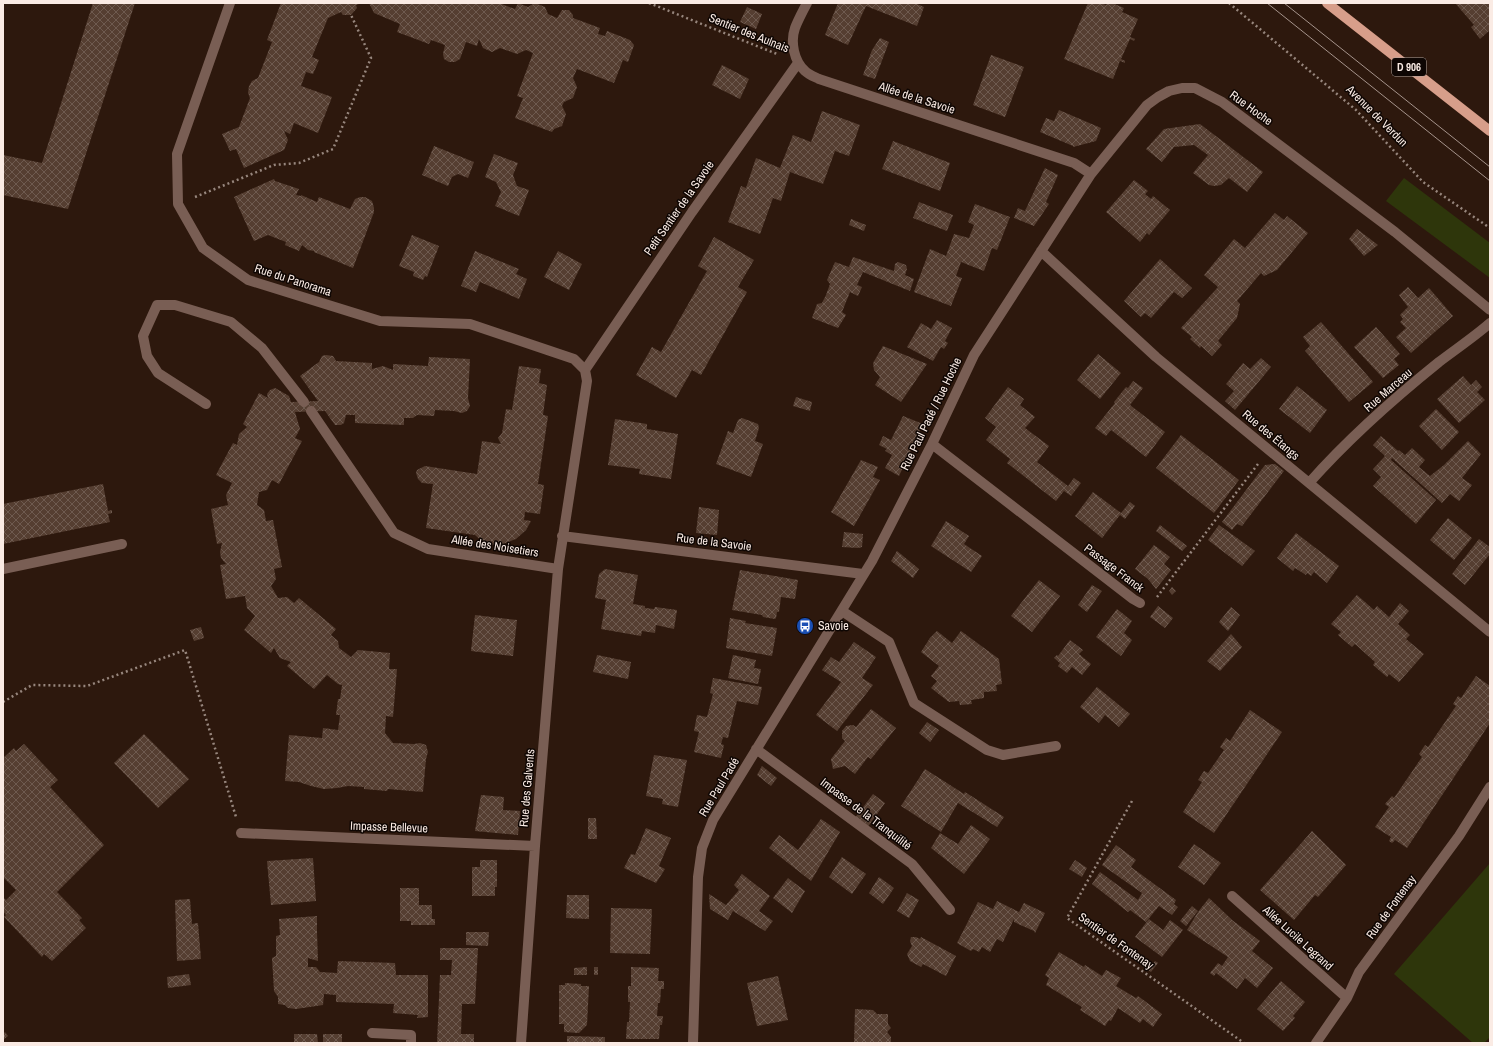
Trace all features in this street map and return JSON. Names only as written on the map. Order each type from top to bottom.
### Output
[{"type":"main road","name":"D 906","points":[[1327,3],[1490,131]]},
{"type":"street","name":"Rue du Panorama","points":[[230,3],[177,154],[178,204],[203,248],[248,280],[380,321],[470,324],[574,360],[585,370]]},
{"type":"street","points":[[798,63],[794,52],[794,29],[807,3]]},
{"type":"street","name":"Allée de la Savoie","points":[[798,63],[806,72],[819,79],[1074,164],[1092,174]]},
{"type":"street","name":"Petit Sentier de la Savoie","points":[[585,370],[692,212],[798,63]]},
{"type":"street","name":"Rue Hoche","points":[[1030,270],[1092,174],[1147,105],[1169,91],[1182,88],[1195,88],[1222,102],[1395,232],[1490,310]]},
{"type":"street","name":"Rue des Étangs","points":[[1041,251],[1156,357],[1490,632]]},
{"type":"street","name":"Rue Paul Padé / Rue Hoche","points":[[863,574],[872,561],[932,444],[974,355],[1030,270]]},
{"type":"street","points":[[206,404],[158,373],[147,356],[143,336],[157,305],[175,305],[231,322],[262,348],[304,402]]},
{"type":"street","name":"Rue Marceau","points":[[1309,483],[1330,460],[1390,404],[1490,322]]},
{"type":"street","name":"Rue des Galvents","points":[[521,1043],[535,846],[558,569],[587,381],[585,370]]},
{"type":"street","name":"Allée des Noisetiers","points":[[311,411],[394,533],[428,549],[558,569]]},
{"type":"street","name":"Passage Franck","points":[[932,444],[1140,603]]},
{"type":"street","name":"Rue de la Savoie","points":[[562,536],[863,574]]},
{"type":"street","points":[[3,569],[122,544]]},
{"type":"street","name":"Rue Paul Padé","points":[[693,1043],[698,877],[702,848],[713,820],[842,611],[863,574]]},
{"type":"street","points":[[842,611],[889,642],[914,703],[987,750],[1003,755],[1056,746]]},
{"type":"street","name":"Impasse de la Tranquilité","points":[[756,749],[912,864],[950,910]]},
{"type":"street","name":"Rue de Fontenay","points":[[1316,1043],[1347,998],[1359,972],[1459,836],[1490,787]]},
{"type":"street","name":"Impasse Bellevue","points":[[241,833],[535,846]]},
{"type":"street","name":"Allée Lucile Legrand","points":[[1232,896],[1347,998]]},
{"type":"street","points":[[372,1033],[412,1035],[411,1043]]},
{"type":"path","name":"Sentier des Aulnais","points":[[650,3],[798,63]]},
{"type":"path","name":"Avenue de Verdun","points":[[1229,3],[1356,110],[1423,182],[1490,228]]},
{"type":"path","points":[[178,204],[274,165],[299,163],[334,149],[371,58],[351,15]]},
{"type":"path","name":"Passage Franck","points":[[1140,603],[1148,604],[1155,600],[1258,464]]},
{"type":"path","points":[[3,702],[32,685],[87,686],[185,650],[241,833]]},
{"type":"path","name":"Sentier de Fontenay","points":[[1132,801],[1067,918],[1244,1043]]},
{"type":"green space","points":[[1404,178],[1490,243],[1490,278],[1386,201]]},
{"type":"green space","points":[[1490,863],[1490,1037],[1484,1043],[1473,1043],[1394,974]]},
{"type":"building","points":[[93,3],[135,3],[68,209],[3,195],[3,155],[42,163]]},
{"type":"building","points":[[281,3],[362,3],[356,5],[357,8],[351,15],[343,15],[341,12],[328,18],[312,57],[319,60],[313,74],[306,72],[301,86],[332,97],[318,133],[294,123],[290,134],[284,131],[288,140],[284,150],[244,168],[236,149],[230,151],[222,134],[239,127],[250,98],[248,93],[249,86],[252,81],[258,78],[272,42],[267,40]]},
{"type":"building","points":[[369,3],[499,3],[515,9],[518,3],[528,7],[535,3],[545,7],[548,14],[557,18],[562,10],[569,10],[573,15],[573,18],[600,28],[598,34],[605,36],[607,31],[630,40],[634,45],[628,62],[623,60],[614,83],[577,69],[573,78],[577,87],[573,98],[564,102],[562,106],[566,114],[562,126],[554,129],[552,132],[515,118],[523,98],[517,96],[533,53],[526,50],[517,54],[500,48],[492,52],[483,48],[479,39],[477,46],[466,42],[460,59],[455,62],[449,62],[444,59],[443,54],[445,45],[431,40],[429,44],[397,32],[400,24],[374,13]]},
{"type":"building","points":[[838,3],[915,3],[924,7],[917,26],[866,6],[848,45],[825,35]]},
{"type":"building","points":[[1088,3],[1101,3],[1106,5],[1107,3],[1112,3],[1124,8],[1122,12],[1138,19],[1130,37],[1135,39],[1134,41],[1130,39],[1121,59],[1125,61],[1125,63],[1120,61],[1113,79],[1064,59]]},
{"type":"building","points":[[1455,3],[1490,3],[1490,30],[1480,39],[1471,27],[1474,25]]},
{"type":"building","points":[[747,7],[762,14],[756,29],[740,22]]},
{"type":"building","points":[[880,38],[889,42],[875,79],[863,75],[872,50]]},
{"type":"building","points":[[991,55],[1024,67],[1005,117],[973,105]]},
{"type":"building","points":[[722,65],[749,79],[740,99],[712,85]]},
{"type":"building","points":[[1059,110],[1101,128],[1096,141],[1073,147],[1040,132],[1046,118],[1054,121]]},
{"type":"building","points":[[822,111],[860,125],[849,156],[835,151],[823,184],[790,172],[781,201],[773,198],[760,234],[728,222],[741,186],[746,188],[756,158],[780,168],[793,135],[811,142]]},
{"type":"building","points":[[1200,124],[1263,172],[1247,192],[1229,178],[1221,185],[1214,186],[1209,185],[1193,173],[1208,155],[1194,145],[1174,147],[1162,162],[1146,149],[1164,129]]},
{"type":"building","points":[[893,141],[950,163],[940,191],[882,169]]},
{"type":"building","points":[[434,146],[474,162],[468,178],[458,174],[452,177],[448,186],[422,175]]},
{"type":"building","points":[[494,154],[518,163],[513,175],[517,186],[529,190],[519,216],[495,206],[501,192],[496,182],[485,177]]},
{"type":"building","points":[[1045,168],[1058,175],[1046,202],[1049,204],[1034,226],[1014,218],[1018,208],[1025,211]]},
{"type":"building","points":[[274,179],[275,181],[299,189],[296,195],[301,195],[317,202],[319,197],[350,209],[355,199],[360,197],[365,197],[372,201],[374,212],[353,268],[314,251],[308,250],[302,245],[299,251],[285,245],[286,242],[268,235],[254,241],[234,197]]},
{"type":"building","points":[[1134,180],[1148,191],[1145,194],[1151,199],[1153,196],[1170,210],[1149,235],[1147,233],[1140,242],[1106,212]]},
{"type":"building","points":[[919,202],[953,215],[947,231],[913,218]]},
{"type":"building","points":[[975,204],[1010,217],[997,250],[992,248],[984,271],[961,262],[956,276],[962,278],[951,306],[914,292],[930,249],[946,256],[954,234],[969,238],[974,225],[968,222]]},
{"type":"building","points":[[1275,213],[1284,220],[1287,216],[1308,233],[1277,270],[1264,276],[1261,273],[1237,301],[1240,304],[1237,318],[1218,341],[1222,345],[1212,356],[1190,339],[1192,337],[1181,328],[1218,287],[1204,275],[1234,239],[1245,248]]},
{"type":"building","points":[[851,219],[866,225],[864,231],[849,225]]},
{"type":"building","points":[[1357,229],[1378,245],[1364,256],[1349,239]]},
{"type":"building","points":[[412,235],[439,246],[427,277],[425,276],[423,280],[413,276],[414,272],[399,266]]},
{"type":"building","points":[[714,237],[754,260],[738,287],[747,292],[701,375],[692,370],[676,398],[636,375],[652,347],[661,352],[707,271],[698,266]]},
{"type":"building","points":[[475,251],[519,269],[516,274],[527,279],[519,299],[480,282],[476,292],[461,286]]},
{"type":"building","points":[[558,251],[582,264],[569,290],[544,277]]},
{"type":"building","points":[[853,257],[894,271],[895,264],[898,262],[906,265],[907,269],[905,275],[914,279],[910,291],[863,272],[857,285],[862,287],[858,296],[850,292],[842,312],[846,315],[838,328],[812,318],[817,304],[822,303],[826,295],[830,284],[827,280],[835,262],[849,267]]},
{"type":"building","points":[[1160,259],[1192,288],[1182,298],[1174,292],[1151,318],[1145,313],[1141,317],[1124,301]]},
{"type":"building","points":[[1408,287],[1418,298],[1429,288],[1453,316],[1411,353],[1396,337],[1406,328],[1400,322],[1403,319],[1400,315],[1408,307],[1399,295]]},
{"type":"building","points":[[937,320],[952,328],[945,341],[948,343],[944,349],[941,347],[933,361],[907,347],[921,323],[931,329]]},
{"type":"building","points":[[1321,322],[1373,382],[1349,402],[1305,351],[1310,346],[1303,337]]},
{"type":"building","points":[[1376,327],[1400,354],[1394,359],[1399,365],[1383,378],[1354,347]]},
{"type":"building","points":[[883,346],[927,364],[901,402],[875,385],[880,377],[874,370],[873,363]]},
{"type":"building","points":[[1098,354],[1121,373],[1100,399],[1077,380]]},
{"type":"building","points":[[322,356],[333,356],[336,361],[372,363],[372,369],[383,366],[393,370],[393,364],[428,366],[429,357],[470,359],[468,398],[470,406],[467,411],[462,413],[435,410],[434,416],[417,415],[413,418],[404,418],[404,425],[355,423],[355,415],[346,415],[344,423],[341,425],[335,425],[325,411],[295,412],[300,429],[295,438],[302,441],[279,484],[272,480],[267,490],[259,492],[257,505],[264,510],[266,521],[273,520],[282,567],[274,569],[276,579],[271,586],[278,598],[287,597],[294,603],[299,598],[336,629],[331,635],[338,641],[339,648],[351,657],[358,650],[390,653],[389,669],[397,669],[393,717],[386,716],[385,733],[393,743],[420,743],[426,745],[428,752],[423,792],[388,789],[387,791],[348,786],[324,789],[299,782],[285,781],[289,735],[322,738],[323,728],[338,730],[340,715],[336,715],[342,685],[338,684],[327,675],[314,689],[287,666],[291,662],[280,658],[274,648],[271,653],[244,630],[255,616],[247,608],[245,596],[226,599],[220,565],[226,564],[221,558],[220,552],[222,543],[217,544],[211,509],[228,505],[226,495],[232,483],[216,475],[233,443],[237,445],[239,434],[247,427],[243,424],[259,393],[268,398],[267,394],[270,390],[275,388],[289,396],[291,402],[318,401],[300,376],[319,362]]},
{"type":"building","points":[[1261,358],[1271,367],[1235,410],[1225,401],[1234,391],[1226,384],[1243,363],[1250,369]]},
{"type":"building","points":[[519,366],[541,369],[539,383],[547,385],[543,415],[548,416],[538,484],[544,485],[540,514],[525,512],[524,520],[531,521],[526,530],[516,539],[503,544],[491,545],[484,543],[475,535],[426,528],[433,484],[422,483],[418,479],[416,473],[417,470],[425,466],[477,474],[482,441],[501,444],[498,438],[502,433],[506,409],[512,410]]},
{"type":"building","points":[[1463,376],[1471,385],[1476,380],[1482,387],[1477,392],[1485,400],[1459,423],[1437,399]]},
{"type":"building","points":[[1133,381],[1143,388],[1130,405],[1165,432],[1146,457],[1111,430],[1106,436],[1095,428],[1126,387],[1128,388]]},
{"type":"building","points":[[1297,386],[1327,410],[1310,433],[1279,409]]},
{"type":"building","points":[[1008,387],[1024,399],[1020,405],[1035,417],[1025,428],[1049,446],[1037,462],[1068,486],[1074,478],[1081,483],[1071,496],[1064,491],[1056,501],[1007,463],[1010,459],[986,440],[996,427],[985,418]]},
{"type":"building","points":[[796,397],[812,402],[810,411],[793,406]]},
{"type":"building","points":[[1436,409],[1459,432],[1442,450],[1419,426]]},
{"type":"building","points":[[903,416],[923,424],[899,476],[885,468],[892,455],[885,451],[887,449],[879,445],[883,436],[891,440]]},
{"type":"building","points":[[742,418],[758,424],[759,428],[755,441],[763,444],[751,477],[716,464],[728,431],[733,433],[738,420]]},
{"type":"building","points":[[615,419],[647,424],[647,429],[678,434],[671,479],[639,474],[640,469],[608,465]]},
{"type":"building","points":[[1181,435],[1239,480],[1214,513],[1156,468]]},
{"type":"building","points":[[1381,436],[1398,451],[1399,450],[1405,455],[1412,448],[1425,460],[1419,467],[1430,476],[1444,465],[1468,441],[1481,454],[1462,478],[1472,485],[1459,501],[1450,494],[1442,503],[1392,458],[1391,460],[1436,500],[1416,524],[1373,486],[1381,477],[1373,469],[1385,456],[1373,445]]},
{"type":"building","points":[[861,460],[878,467],[873,477],[880,480],[854,526],[831,512]]},
{"type":"building","points":[[1275,464],[1284,471],[1242,526],[1237,524],[1232,530],[1222,522],[1265,465]]},
{"type":"building","points":[[103,484],[108,511],[112,510],[112,513],[108,514],[110,522],[3,544],[3,504]]},
{"type":"building","points":[[1093,492],[1121,513],[1130,502],[1135,506],[1125,519],[1120,515],[1102,538],[1075,516]]},
{"type":"building","points":[[699,507],[719,510],[717,535],[696,533]]},
{"type":"building","points":[[1448,518],[1472,538],[1454,560],[1430,540]]},
{"type":"building","points":[[946,521],[969,536],[964,544],[982,556],[971,572],[931,546]]},
{"type":"building","points":[[1160,525],[1187,546],[1182,551],[1156,531]]},
{"type":"building","points":[[1219,525],[1255,551],[1242,566],[1208,540]]},
{"type":"building","points":[[844,532],[863,534],[862,547],[842,547]]},
{"type":"building","points":[[1296,533],[1339,566],[1327,583],[1314,572],[1311,576],[1307,573],[1306,575],[1295,568],[1293,571],[1277,558]]},
{"type":"building","points":[[1479,539],[1490,547],[1490,554],[1465,585],[1452,574]]},
{"type":"building","points":[[1154,545],[1170,557],[1164,564],[1171,570],[1156,589],[1148,579],[1135,569]]},
{"type":"building","points":[[897,551],[919,569],[913,578],[891,561]]},
{"type":"building","points":[[605,569],[638,575],[633,604],[645,606],[645,608],[654,609],[655,607],[677,610],[674,629],[656,625],[655,633],[642,631],[641,636],[601,629],[606,600],[595,598],[599,574]]},
{"type":"building","points":[[740,570],[798,580],[795,599],[781,597],[779,612],[777,612],[775,619],[763,617],[762,615],[732,610]]},
{"type":"building","points":[[1039,580],[1060,596],[1032,632],[1011,616]]},
{"type":"building","points":[[1092,585],[1102,591],[1087,612],[1078,605]]},
{"type":"building","points":[[1172,587],[1176,591],[1172,595],[1169,591]]},
{"type":"building","points":[[1357,595],[1374,610],[1377,606],[1389,617],[1400,603],[1409,611],[1398,624],[1410,635],[1406,639],[1424,654],[1399,682],[1389,674],[1387,677],[1373,665],[1375,662],[1355,644],[1352,647],[1338,635],[1341,632],[1331,624]]},
{"type":"building","points":[[1158,606],[1173,618],[1165,628],[1150,617]]},
{"type":"building","points":[[1231,607],[1240,615],[1228,631],[1219,622]]},
{"type":"building","points":[[1117,609],[1132,621],[1124,633],[1132,640],[1121,656],[1096,637]]},
{"type":"building","points":[[475,615],[517,620],[513,656],[471,651]]},
{"type":"building","points":[[730,618],[746,621],[745,623],[777,628],[772,656],[726,648]]},
{"type":"building","points":[[201,627],[204,638],[194,641],[190,630]]},
{"type":"building","points":[[937,631],[952,643],[961,631],[999,659],[1002,684],[996,685],[997,691],[984,692],[984,698],[971,700],[972,704],[960,705],[959,701],[949,702],[931,688],[937,681],[931,676],[939,666],[921,652],[930,638]]},
{"type":"building","points":[[1231,634],[1242,647],[1220,671],[1207,661]]},
{"type":"building","points":[[1070,640],[1083,650],[1079,654],[1091,664],[1082,675],[1072,667],[1067,673],[1058,666],[1060,663],[1054,658],[1057,655],[1058,656]]},
{"type":"building","points":[[854,642],[876,657],[862,678],[873,685],[837,731],[816,715],[841,682],[822,670],[831,657],[839,662]]},
{"type":"building","points":[[597,655],[631,662],[628,679],[593,672]]},
{"type":"building","points":[[733,655],[756,660],[754,668],[761,669],[758,684],[728,678]]},
{"type":"building","points":[[1476,676],[1490,686],[1490,723],[1407,848],[1395,840],[1392,843],[1389,841],[1391,837],[1375,827],[1389,807],[1385,804],[1392,796],[1394,798],[1422,757],[1419,754],[1425,745],[1428,747],[1456,706],[1453,704],[1458,696],[1461,698]]},
{"type":"building","points":[[713,678],[762,687],[758,705],[737,701],[728,738],[723,737],[721,744],[724,745],[721,758],[694,752],[699,732],[694,731],[697,715],[707,717],[713,694],[710,693]]},
{"type":"building","points":[[1097,687],[1130,714],[1119,727],[1105,715],[1099,723],[1080,707]]},
{"type":"building","points":[[871,709],[896,728],[871,759],[868,757],[855,774],[845,766],[833,769],[831,759],[845,741],[842,738],[842,731],[846,726],[853,725],[856,727]]},
{"type":"building","points":[[1250,710],[1282,732],[1214,833],[1183,812],[1202,782],[1198,780],[1204,771],[1208,773],[1224,750],[1220,747],[1226,738],[1230,741]]},
{"type":"building","points":[[927,722],[939,730],[930,742],[919,733]]},
{"type":"building","points":[[144,734],[189,779],[158,808],[114,763]]},
{"type":"building","points":[[24,744],[58,780],[50,787],[104,845],[57,892],[82,918],[79,920],[86,928],[52,961],[44,954],[42,957],[4,917],[6,915],[3,911],[3,897],[6,900],[16,890],[3,877],[3,758],[14,748],[16,751]]},
{"type":"building","points":[[654,755],[687,760],[678,807],[662,804],[663,799],[646,796]]},
{"type":"building","points":[[762,766],[777,778],[771,786],[757,775]]},
{"type":"building","points":[[925,769],[1004,817],[997,827],[958,803],[941,832],[901,806]]},
{"type":"building","points":[[873,794],[885,803],[867,828],[855,818]]},
{"type":"building","points":[[481,795],[504,797],[503,810],[520,811],[518,835],[475,831]]},
{"type":"building","points":[[588,818],[596,818],[597,839],[588,839]]},
{"type":"building","points":[[821,819],[840,832],[811,881],[769,848],[779,835],[798,850]]},
{"type":"building","points":[[971,825],[990,839],[964,874],[931,848],[940,833],[958,844]]},
{"type":"building","points":[[646,828],[671,838],[659,866],[665,869],[656,883],[624,868],[631,854],[635,855]]},
{"type":"building","points":[[1312,831],[1346,865],[1318,897],[1315,895],[1294,920],[1260,890]]},
{"type":"building","points":[[1194,844],[1221,863],[1204,885],[1178,867]]},
{"type":"building","points":[[1116,845],[1136,860],[1131,867],[1176,900],[1174,904],[1178,907],[1172,915],[1159,906],[1146,922],[1130,910],[1128,912],[1092,884],[1100,872],[1138,900],[1142,893],[1102,865]]},
{"type":"building","points":[[842,857],[866,874],[852,894],[829,877]]},
{"type":"building","points":[[313,858],[316,901],[271,905],[267,861]]},
{"type":"building","points":[[480,860],[497,860],[497,887],[495,887],[495,896],[472,896],[472,867],[480,867]]},
{"type":"building","points":[[1075,860],[1087,868],[1082,877],[1069,869]]},
{"type":"building","points":[[742,874],[770,896],[759,911],[773,921],[765,931],[733,911],[728,920],[710,909],[709,894],[726,905],[739,890],[734,885]]},
{"type":"building","points":[[879,877],[894,888],[883,904],[869,893]]},
{"type":"building","points":[[788,878],[805,891],[792,913],[773,898]]},
{"type":"building","points":[[400,888],[419,888],[419,905],[432,905],[432,919],[435,919],[435,925],[411,925],[411,921],[400,921]]},
{"type":"building","points":[[907,893],[919,900],[909,918],[897,911]]},
{"type":"building","points":[[567,895],[589,895],[589,919],[566,918]]},
{"type":"building","points":[[1209,898],[1232,920],[1260,941],[1252,951],[1273,968],[1257,988],[1245,978],[1237,989],[1216,973],[1214,976],[1210,973],[1218,963],[1222,966],[1228,957],[1187,930]]},
{"type":"building","points":[[190,899],[192,924],[198,923],[201,959],[177,961],[175,900]]},
{"type":"building","points":[[997,901],[1019,912],[1024,903],[1045,913],[1035,933],[1034,931],[1014,922],[1014,919],[1003,942],[997,939],[990,952],[982,947],[979,952],[973,949],[971,951],[957,943],[978,902],[993,909]]},
{"type":"building","points":[[1192,906],[1198,911],[1186,926],[1180,921]]},
{"type":"building","points":[[611,908],[652,909],[650,954],[610,953]]},
{"type":"building","points":[[317,916],[318,961],[308,958],[308,967],[316,967],[320,972],[337,973],[338,961],[395,963],[396,975],[428,975],[428,1017],[417,1018],[418,1015],[393,1013],[394,1004],[336,1002],[336,995],[324,994],[323,1005],[296,1009],[278,1004],[278,997],[274,991],[272,958],[276,956],[276,936],[280,935],[279,919]]},
{"type":"building","points":[[1149,919],[1163,930],[1170,920],[1183,930],[1162,957],[1135,937]]},
{"type":"building","points":[[466,932],[489,932],[488,946],[466,945]]},
{"type":"building","points":[[911,937],[920,939],[921,937],[956,956],[946,976],[923,964],[921,967],[910,961],[907,954],[912,946],[910,941]]},
{"type":"building","points":[[440,948],[478,948],[475,1004],[462,1004],[461,1034],[474,1034],[474,1043],[437,1043],[440,975],[451,975],[452,960],[440,960]]},
{"type":"building","points":[[1059,952],[1084,967],[1085,965],[1102,976],[1106,970],[1121,978],[1116,986],[1136,998],[1138,996],[1162,1014],[1153,1027],[1143,1019],[1140,1023],[1118,1008],[1111,1021],[1109,1020],[1105,1026],[1080,1010],[1082,1007],[1046,985],[1049,978],[1045,975]]},
{"type":"building","points":[[1155,961],[1158,963],[1151,972],[1148,970]]},
{"type":"building","points":[[587,967],[587,975],[574,975],[574,968]]},
{"type":"building","points":[[594,967],[598,967],[598,975],[594,975]]},
{"type":"building","points":[[631,967],[659,968],[658,981],[664,981],[664,989],[661,989],[660,1003],[658,1003],[657,1016],[663,1016],[662,1025],[660,1025],[659,1039],[626,1039],[627,1022],[629,1022],[630,1002],[628,1002],[628,986],[631,986]]},
{"type":"building","points":[[189,974],[191,985],[168,988],[167,977]]},
{"type":"building","points":[[778,976],[788,1020],[757,1026],[747,983]]},
{"type":"building","points":[[1281,981],[1305,1002],[1293,1016],[1295,1018],[1283,1031],[1257,1009]]},
{"type":"building","points":[[565,983],[589,986],[587,1025],[579,1033],[564,1032],[564,1024],[559,1024],[559,985],[565,985]]},
{"type":"building","points":[[855,1009],[873,1010],[877,1014],[888,1014],[888,1024],[891,1028],[887,1032],[891,1037],[891,1042],[854,1043]]},
{"type":"building","points":[[5,1032],[8,1036],[3,1040],[3,1034]]},
{"type":"building","points":[[294,1034],[317,1034],[318,1043],[294,1043]]},
{"type":"building","points":[[323,1034],[342,1034],[342,1043],[323,1043]]},
{"type":"building","points":[[567,1036],[605,1037],[605,1043],[567,1043]]},
{"type":"tram line","points":[[1267,3],[1490,181]]},
{"type":"tram line","points":[[1284,3],[1490,167]]},
{"type":"place","name":"Savoie","points":[[805,626]]}]
